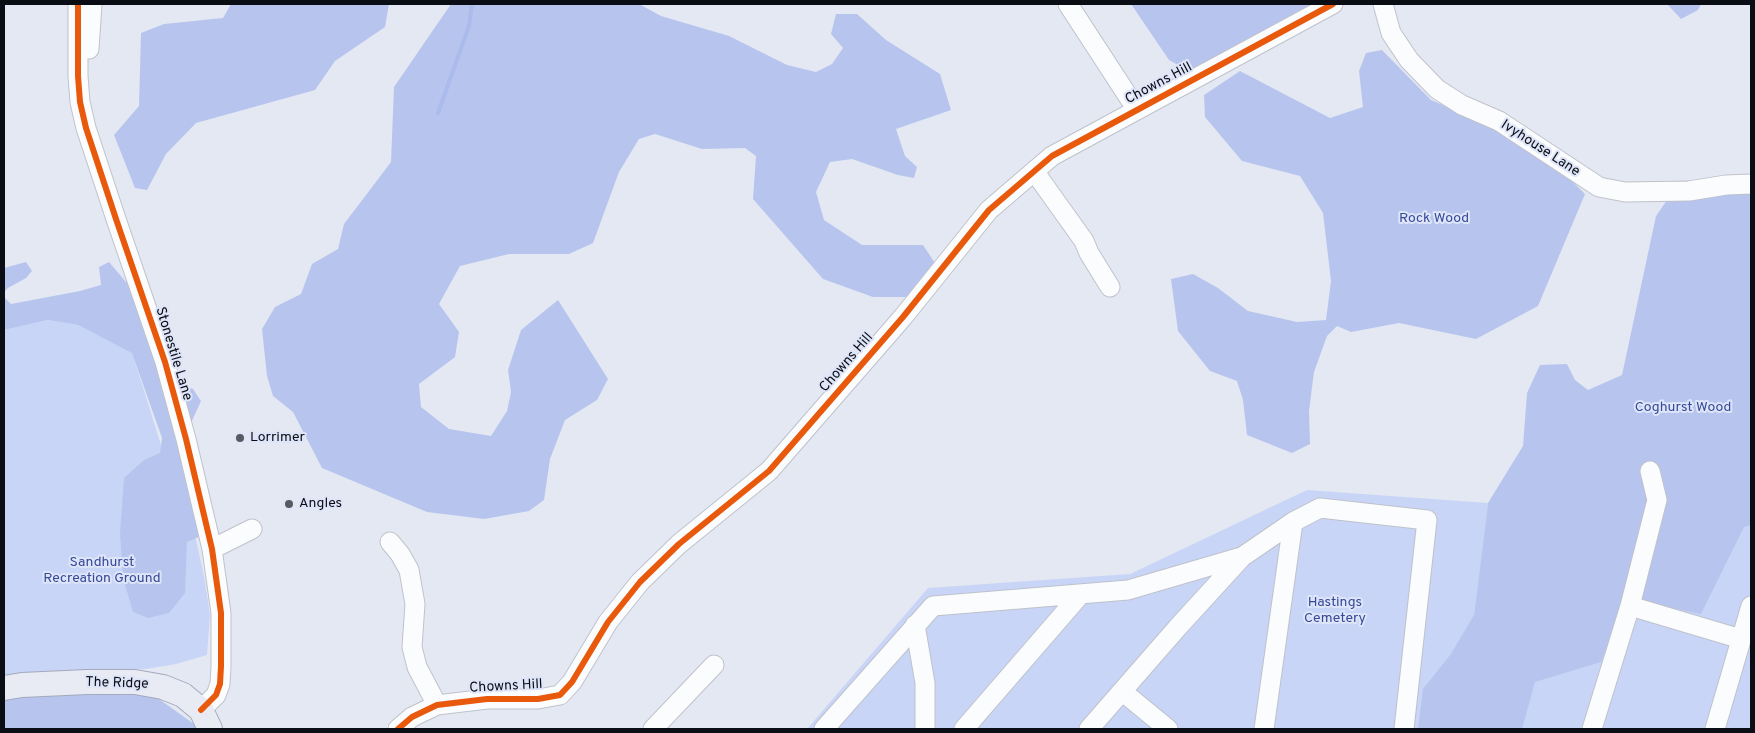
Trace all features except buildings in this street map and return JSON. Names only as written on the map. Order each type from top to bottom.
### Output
[{"type":"main road","name":"The Ridge","points":[[4,688],[22,685],[87,682],[135,682],[163,687],[183,696],[206,720]]},
{"type":"street","name":"Stonestile Lane","points":[[78,4],[78,76],[80,102],[86,128],[165,362],[186,439],[212,549],[221,613],[221,666],[220,684],[206,720]]},
{"type":"street","points":[[78,76],[90,45],[92,4]]},
{"type":"street","points":[[1068,4],[1137,110]]},
{"type":"street","name":"Chowns Hill","points":[[398,729],[412,717],[437,704],[487,699],[538,699],[560,695],[572,682],[608,622],[640,582],[679,544],[769,471],[903,317],[989,210],[1052,156],[1333,4]]},
{"type":"street","name":"Ivyhouse Lane","points":[[1383,4],[1391,33],[1408,60],[1437,88],[1462,105],[1498,121],[1599,187],[1625,192],[1689,191],[1726,185],[1751,184]]},
{"type":"street","points":[[1034,171],[1084,241],[1089,253],[1110,287]]},
{"type":"street","points":[[1592,729],[1630,606],[1657,500],[1650,470]]},
{"type":"street","points":[[1089,729],[1242,557],[1293,522],[1320,508],[1427,520],[1404,729]]},
{"type":"street","points":[[1264,729],[1293,522]]},
{"type":"street","points":[[212,549],[252,529]]},
{"type":"street","points":[[390,542],[400,554],[409,570],[415,604],[412,647],[417,667],[437,704]]},
{"type":"street","points":[[829,727],[933,606],[1128,590],[1242,557]]},
{"type":"street","points":[[964,729],[1080,595]]},
{"type":"street","points":[[1630,606],[1741,639]]},
{"type":"street","points":[[1715,729],[1751,606]]},
{"type":"street","points":[[914,626],[925,683],[925,729]]},
{"type":"street","points":[[653,729],[714,665]]},
{"type":"street","points":[[1123,692],[1168,729]]},
{"type":"green space","points":[[231,4],[389,4],[385,27],[335,61],[315,90],[196,123],[166,154],[147,190],[135,188],[114,135],[139,106],[141,33],[164,24],[223,18]]},
{"type":"green space","points":[[451,4],[639,4],[661,16],[729,36],[787,65],[816,72],[832,64],[843,48],[831,34],[836,14],[857,14],[886,40],[940,74],[951,110],[896,129],[905,156],[917,167],[914,178],[898,175],[852,159],[830,162],[816,192],[824,220],[862,245],[923,245],[937,266],[908,297],[873,297],[823,279],[753,199],[756,156],[745,148],[702,149],[655,134],[639,139],[619,172],[593,243],[569,254],[509,254],[460,266],[439,304],[459,332],[455,357],[419,384],[421,407],[449,429],[491,436],[507,411],[511,392],[508,370],[521,330],[558,300],[608,379],[597,400],[565,420],[550,459],[544,500],[529,511],[484,519],[427,512],[322,468],[293,412],[273,396],[267,376],[262,329],[275,307],[301,294],[312,264],[338,249],[344,224],[391,162],[394,87]]},
{"type":"green space","points":[[1131,4],[1314,4],[1194,74],[1169,60]]},
{"type":"green space","points":[[1667,4],[1701,4],[1698,10],[1681,19]]},
{"type":"green space","name":"Rock Wood","points":[[1382,50],[1431,100],[1488,124],[1560,169],[1585,194],[1538,306],[1476,339],[1399,323],[1351,332],[1337,326],[1327,336],[1314,372],[1309,411],[1310,444],[1292,453],[1247,435],[1243,400],[1237,381],[1210,371],[1178,331],[1171,279],[1193,274],[1218,288],[1248,311],[1297,322],[1326,320],[1331,281],[1323,213],[1300,176],[1242,161],[1205,117],[1204,95],[1240,71],[1330,118],[1363,107],[1359,71],[1366,53]]},
{"type":"green space","name":"Coghurst Wood","points":[[1751,187],[1751,525],[1744,527],[1701,614],[1626,599],[1601,662],[1535,682],[1522,729],[1418,729],[1423,689],[1451,654],[1474,615],[1488,503],[1523,446],[1527,393],[1540,365],[1567,364],[1575,380],[1588,390],[1622,375],[1656,216],[1672,193]]},
{"type":"green space","points":[[26,262],[32,271],[26,278],[4,292],[4,268]]},
{"type":"green space","points":[[109,262],[126,282],[158,313],[163,351],[174,381],[193,389],[201,401],[191,423],[201,536],[187,542],[185,593],[169,613],[148,618],[133,612],[123,578],[120,533],[124,478],[144,460],[160,453],[162,438],[132,353],[78,325],[48,320],[4,330],[4,297],[11,304],[80,291],[101,285],[99,267]]},
{"type":"green space","name":"Sandhurst Recreation Ground","points":[[48,320],[78,325],[132,352],[170,474],[196,540],[210,615],[207,655],[176,664],[146,669],[88,670],[4,676],[4,330]]},
{"type":"green space","name":"Hastings Cemetery","points":[[1307,490],[1488,503],[1474,615],[1751,498],[1751,729],[807,729],[928,588],[1130,574]]},
{"type":"green space","points":[[4,692],[152,694],[194,724],[197,729],[4,729]]},
{"type":"waterway","points":[[438,113],[469,26],[472,4]]},
{"type":"cycle path","points":[[78,4],[78,76],[80,102],[86,128],[165,362],[186,439],[212,549],[221,613],[220,684],[216,695],[201,710]]},
{"type":"cycle path","points":[[398,729],[412,717],[437,705],[487,699],[538,699],[560,695],[572,682],[608,622],[640,582],[679,544],[769,471],[903,317],[989,210],[1052,156],[1333,4]]},
{"type":"place","name":"Lorrimer","points":[[240,438]]},
{"type":"place","name":"Angles","points":[[289,504]]}]
